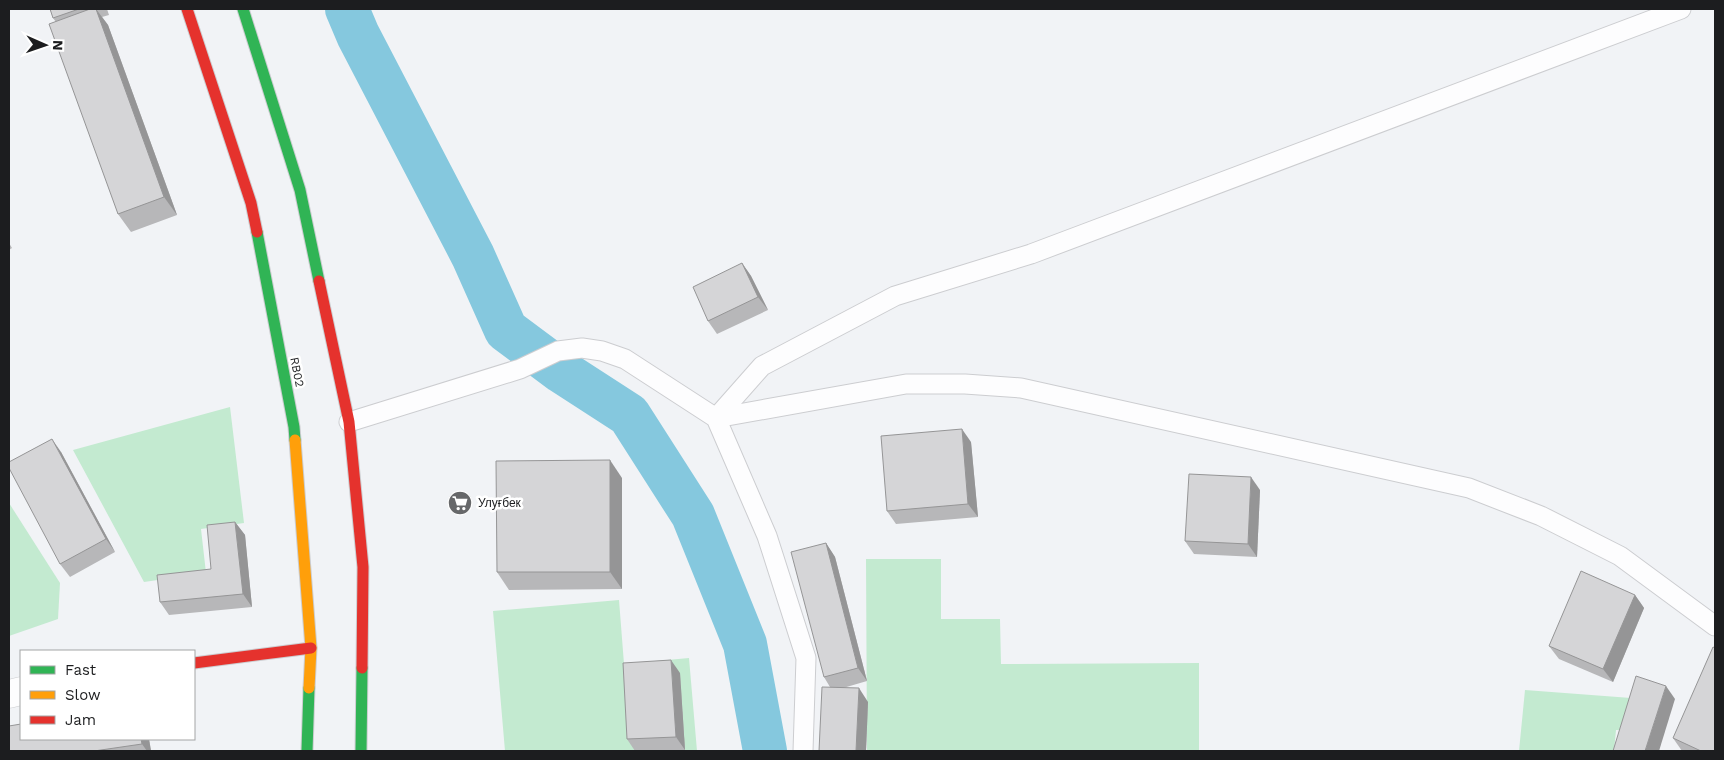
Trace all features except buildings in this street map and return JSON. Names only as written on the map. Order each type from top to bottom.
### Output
[{"type":"main road","name":"RB02","points":[[187,9],[251,203],[294,427],[312,648],[307,751]]},
{"type":"main road","points":[[243,9],[300,190],[349,422],[363,567],[361,751]]},
{"type":"main road","points":[[195,663],[312,648]]},
{"type":"lane","points":[[716,418],[762,366],[895,296],[1030,254],[1681,9]]},
{"type":"lane","points":[[349,422],[520,370],[558,351],[582,348],[602,351],[625,359],[716,418],[767,536],[806,658],[803,751]]},
{"type":"lane","points":[[716,418],[906,384],[965,384],[1021,388],[1469,488],[1541,516],[1620,556],[1715,626]]},
{"type":"green space","points":[[230,407],[244,523],[201,529],[206,573],[144,582],[73,450]]},
{"type":"green space","points":[[9,503],[60,583],[58,619],[9,636]]},
{"type":"green space","points":[[866,559],[941,559],[941,619],[1000,619],[1001,664],[1199,663],[1199,751],[867,751]]},
{"type":"green space","points":[[619,600],[624,664],[689,658],[697,751],[505,751],[493,611]]},
{"type":"green space","points":[[1525,690],[1631,698],[1628,730],[1616,730],[1614,751],[1519,751]]},
{"type":"waterway","points":[[347,9],[358,35],[473,256],[506,330],[561,371],[629,415],[693,515],[745,644],[765,751]]},
{"type":"traffic: fast","points":[[243,9],[300,190],[319,281]]},
{"type":"traffic: fast","points":[[257,232],[295,440]]},
{"type":"traffic: fast","points":[[361,751],[362,668]]},
{"type":"traffic: fast","points":[[307,751],[309,688]]},
{"type":"traffic: slow","points":[[295,440],[311,648],[309,688]]},
{"type":"traffic: jam","points":[[187,9],[251,203],[257,232]]},
{"type":"traffic: jam","points":[[319,281],[349,422],[363,567],[362,668]]},
{"type":"traffic: jam","points":[[195,663],[311,648]]},
{"type":"place","name":"Улуғбек","points":[[460,503]]}]
